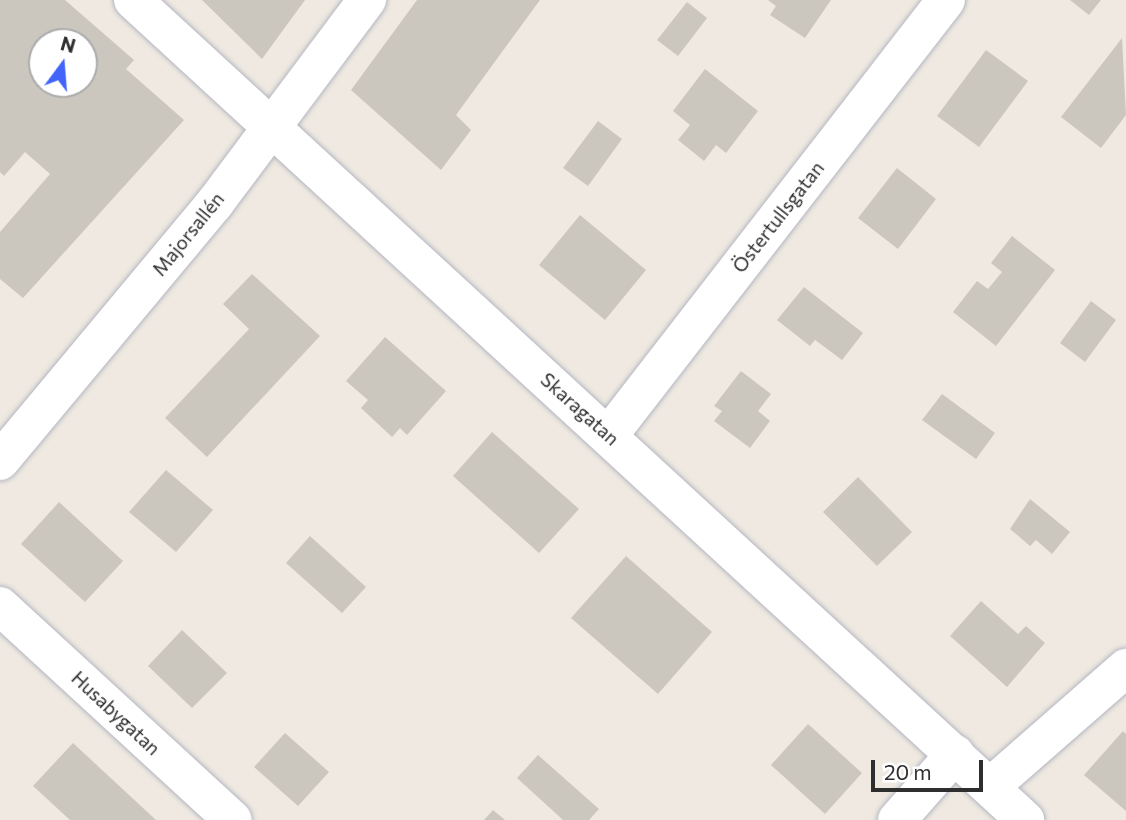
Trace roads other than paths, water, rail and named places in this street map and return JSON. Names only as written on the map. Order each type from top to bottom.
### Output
[{"type":"street","name":"Skaragatan","points":[[133,0],[1025,820]]},
{"type":"street","name":"Majorsallén","points":[[0,461],[272,130],[367,0]]},
{"type":"street","name":"Östertullsgatan","points":[[609,435],[946,0]]},
{"type":"street","name":"Husabygatan","points":[[0,606],[233,820]]},
{"type":"street","points":[[990,787],[1126,668]]},
{"type":"street","points":[[897,820],[955,754]]}]
